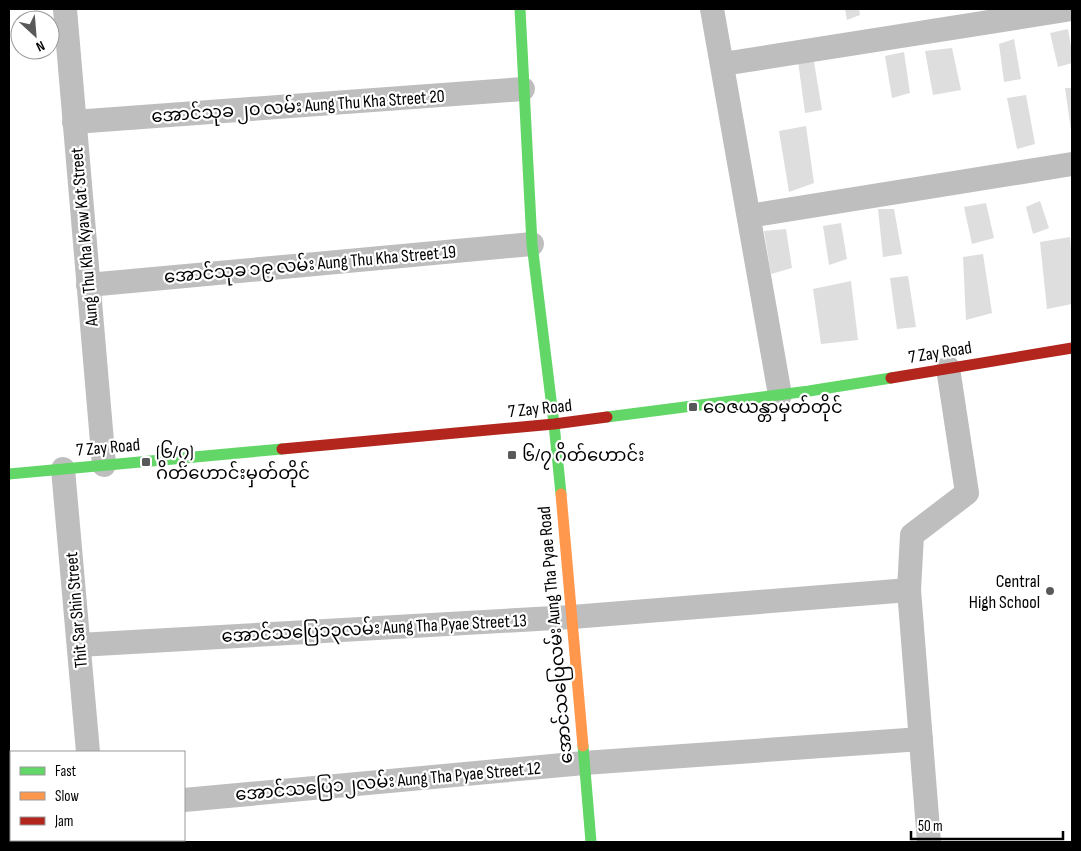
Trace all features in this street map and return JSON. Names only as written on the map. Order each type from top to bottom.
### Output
[{"type":"street","name":"Aung Thu Kha Kyaw Kat Street","points":[[65,9],[104,465]]},
{"type":"street","name":"အောင်သပြေလမ်း Aung Tha Pyae Road","points":[[520,9],[522,89],[532,244],[554,424],[591,842]]},
{"type":"street","points":[[712,9],[780,395]]},
{"type":"street","points":[[723,64],[1072,9]]},
{"type":"street","name":"အောင်သုခ ၂၀ လမ်း Aung Thu Kha Street 20","points":[[74,122],[522,89]]},
{"type":"street","points":[[749,216],[1072,164]]},
{"type":"street","name":"အောင်သုခ ၁၉ လမ်း Aung Thu Kha Street 19","points":[[88,285],[532,244]]},
{"type":"street","name":"7 Zay Road","points":[[9,474],[554,424],[780,395],[1072,348]]},
{"type":"street","points":[[929,842],[909,590],[912,535],[967,493],[948,368]]},
{"type":"street","name":"Thit Sar Shin Street","points":[[63,469],[88,751]]},
{"type":"street","name":"အောင်သပြေ၁၃လမ်း Aung Tha Pyae Street 13","points":[[78,645],[572,617],[909,590]]},
{"type":"street","name":"အောင်သပြေ၁၂လမ်း Aung Tha Pyae Street 12","points":[[185,800],[584,763],[921,739]]},
{"type":"building","points":[[845,9],[859,9],[860,15],[847,20]]},
{"type":"building","points":[[1068,29],[1072,63],[1058,67],[1050,33]]},
{"type":"building","points":[[1014,39],[1021,79],[1004,82],[999,44]]},
{"type":"building","points":[[952,48],[961,90],[933,95],[925,51]]},
{"type":"building","points":[[812,50],[822,110],[805,113],[798,61]]},
{"type":"building","points":[[904,52],[910,93],[892,98],[885,56]]},
{"type":"building","points":[[1065,88],[1072,88],[1072,130],[1071,130]]},
{"type":"building","points":[[1026,95],[1035,144],[1017,149],[1007,98]]},
{"type":"building","points":[[806,126],[814,183],[789,192],[779,131]]},
{"type":"building","points":[[1040,201],[1049,228],[1033,234],[1026,207]]},
{"type":"building","points":[[986,203],[994,238],[972,244],[964,207]]},
{"type":"building","points":[[878,209],[894,209],[902,254],[883,257]]},
{"type":"building","points":[[841,223],[847,259],[829,265],[823,226]]},
{"type":"building","points":[[786,229],[792,268],[771,274],[764,231]]},
{"type":"building","points":[[1070,237],[1072,304],[1047,309],[1040,242]]},
{"type":"building","points":[[983,254],[992,313],[966,320],[963,257]]},
{"type":"building","points":[[908,276],[916,327],[897,329],[890,278]]},
{"type":"building","points":[[851,281],[858,340],[821,344],[813,289]]},
{"type":"traffic: fast","points":[[520,9],[532,244],[561,494]]},
{"type":"traffic: fast","points":[[607,417],[809,391],[891,378]]},
{"type":"traffic: fast","points":[[9,474],[282,449]]},
{"type":"traffic: fast","points":[[583,746],[591,842]]},
{"type":"traffic: slow","points":[[561,494],[583,746]]},
{"type":"traffic: jam","points":[[891,378],[1072,348]]},
{"type":"traffic: jam","points":[[282,449],[554,424],[607,417]]},
{"type":"place","name":"ဝေဇယန္တာမှတ်တိုင်","points":[[693,407]]},
{"type":"place","name":"၆/၇ ဂိတ်ဟောင်း","points":[[512,455]]},
{"type":"place","name":"(၆/၇) ဂိတ်ဟောင်းမှတ်တိုင်","points":[[146,462]]},
{"type":"place","name":"Central High School","points":[[1050,591]]}]
